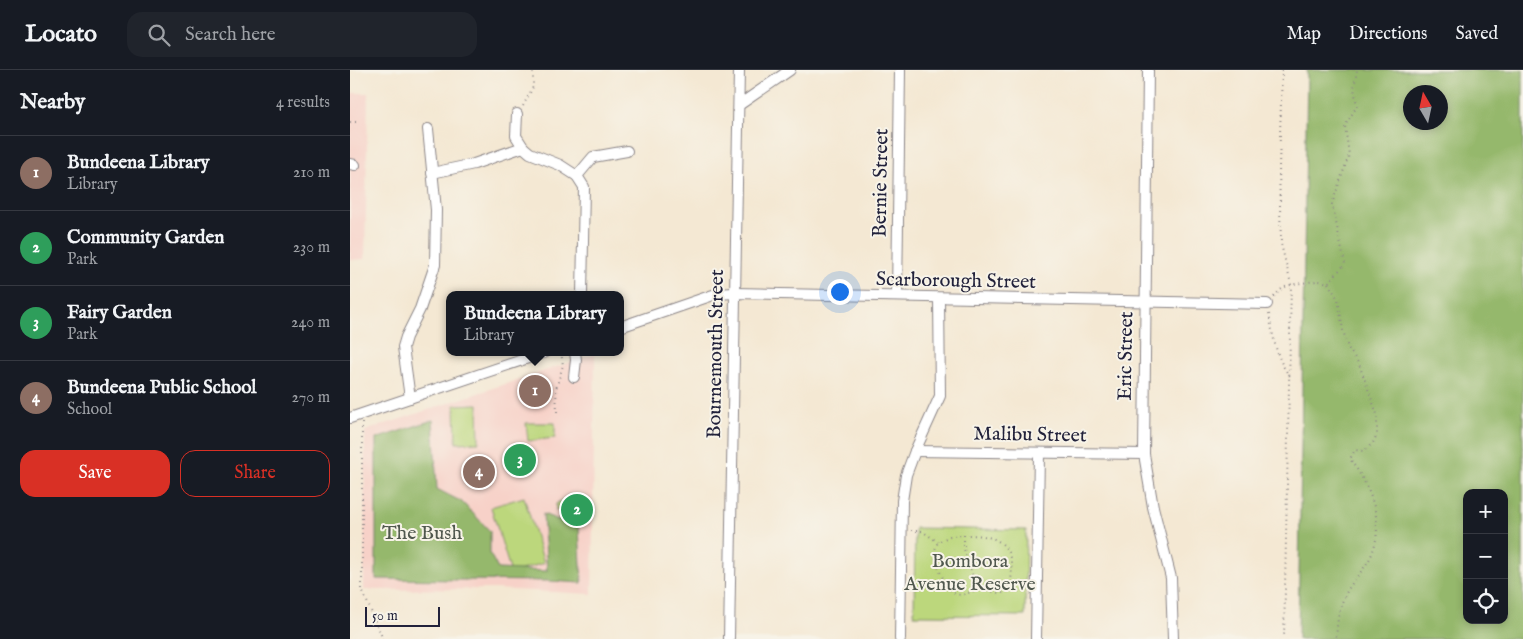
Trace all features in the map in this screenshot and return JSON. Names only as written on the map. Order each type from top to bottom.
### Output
[{"type":"street","name":"Bournemouth Street","points":[[729,639],[739,70]]},
{"type":"street","points":[[739,105],[790,70]]},
{"type":"street","name":"Bernie Street","points":[[897,296],[900,70]]},
{"type":"street","name":"Eric Street","points":[[1148,70],[1144,303],[1144,454],[1153,507],[1171,578],[1173,639]]},
{"type":"street","points":[[518,114],[516,136],[523,147],[530,153],[560,165],[577,176],[584,187],[582,291]]},
{"type":"street","points":[[410,398],[403,347],[406,336],[420,309],[436,265],[436,210],[428,129]]},
{"type":"street","points":[[432,173],[474,164],[523,147]]},
{"type":"street","points":[[577,176],[593,157],[627,151]]},
{"type":"street","name":"Scarborough Street","points":[[624,326],[716,294],[1267,304]]},
{"type":"street","points":[[900,639],[902,501],[906,475],[940,396],[938,298]]},
{"type":"street","points":[[350,418],[534,356]]},
{"type":"street","points":[[574,378],[576,356]]},
{"type":"street","name":"Malibu Street","points":[[915,451],[1144,454]]},
{"type":"street","points":[[1036,639],[1039,454]]},
{"type":"path","points":[[518,114],[532,91],[533,70]]},
{"type":"path","points":[[1282,70],[1279,167],[1281,244],[1291,284],[1284,639]]},
{"type":"path","points":[[1328,283],[1345,264],[1332,204],[1349,155],[1345,126],[1357,106],[1354,88],[1357,70]]},
{"type":"path","points":[[350,122],[358,122]]},
{"type":"path","points":[[1290,376],[1284,369],[1275,343],[1267,304],[1279,290],[1291,284],[1317,280],[1328,283],[1338,299],[1348,348],[1359,364],[1378,414],[1377,434],[1373,443],[1364,451],[1355,450],[1350,460],[1370,491],[1375,509],[1376,539],[1371,556],[1344,598],[1336,639]]},
{"type":"path","points":[[557,412],[556,389],[563,365],[562,356]]},
{"type":"path","points":[[362,413],[362,590],[383,639]]},
{"type":"path","points":[[901,531],[922,531],[938,542]]},
{"type":"path","points":[[1008,591],[1012,581],[1012,568],[1008,555],[999,541],[986,536],[964,535],[950,536],[938,542],[934,555],[946,584],[957,594],[965,594],[977,589],[999,594],[1008,591],[1037,592]]},
{"type":"path","points":[[964,535],[964,549],[977,589]]},
{"type":"shaded area","points":[[350,86],[351,93],[368,93],[365,259],[350,260]]},
{"type":"shaded area","points":[[589,356],[595,356],[592,594],[495,589],[364,590],[365,431]]},
{"type":"green space","points":[[1307,70],[1523,70],[1523,639],[1298,639]]},
{"type":"green space","points":[[478,404],[479,442],[456,443],[455,405]]},
{"type":"green space","name":"The Bush","points":[[433,420],[437,489],[462,502],[490,531],[490,554],[498,569],[547,571],[543,514],[579,528],[582,583],[376,579],[376,439]]},
{"type":"green space","points":[[526,423],[555,423],[555,438],[528,441]]},
{"type":"green space","points":[[569,495],[590,507],[590,519],[580,524],[569,518],[564,510],[556,510],[556,504]]},
{"type":"green space","points":[[524,497],[544,563],[511,573],[491,507]]},
{"type":"green space","name":"Bombora Avenue Reserve","points":[[915,528],[1026,530],[1025,616],[914,615]]},
{"type":"place","name":"Bundeena Library","points":[[535,391]]},
{"type":"place","name":"Fairy Garden","points":[[520,460]]},
{"type":"place","name":"Bundeena Public School","points":[[479,472]]},
{"type":"place","name":"Community Garden","points":[[577,510]]}]
